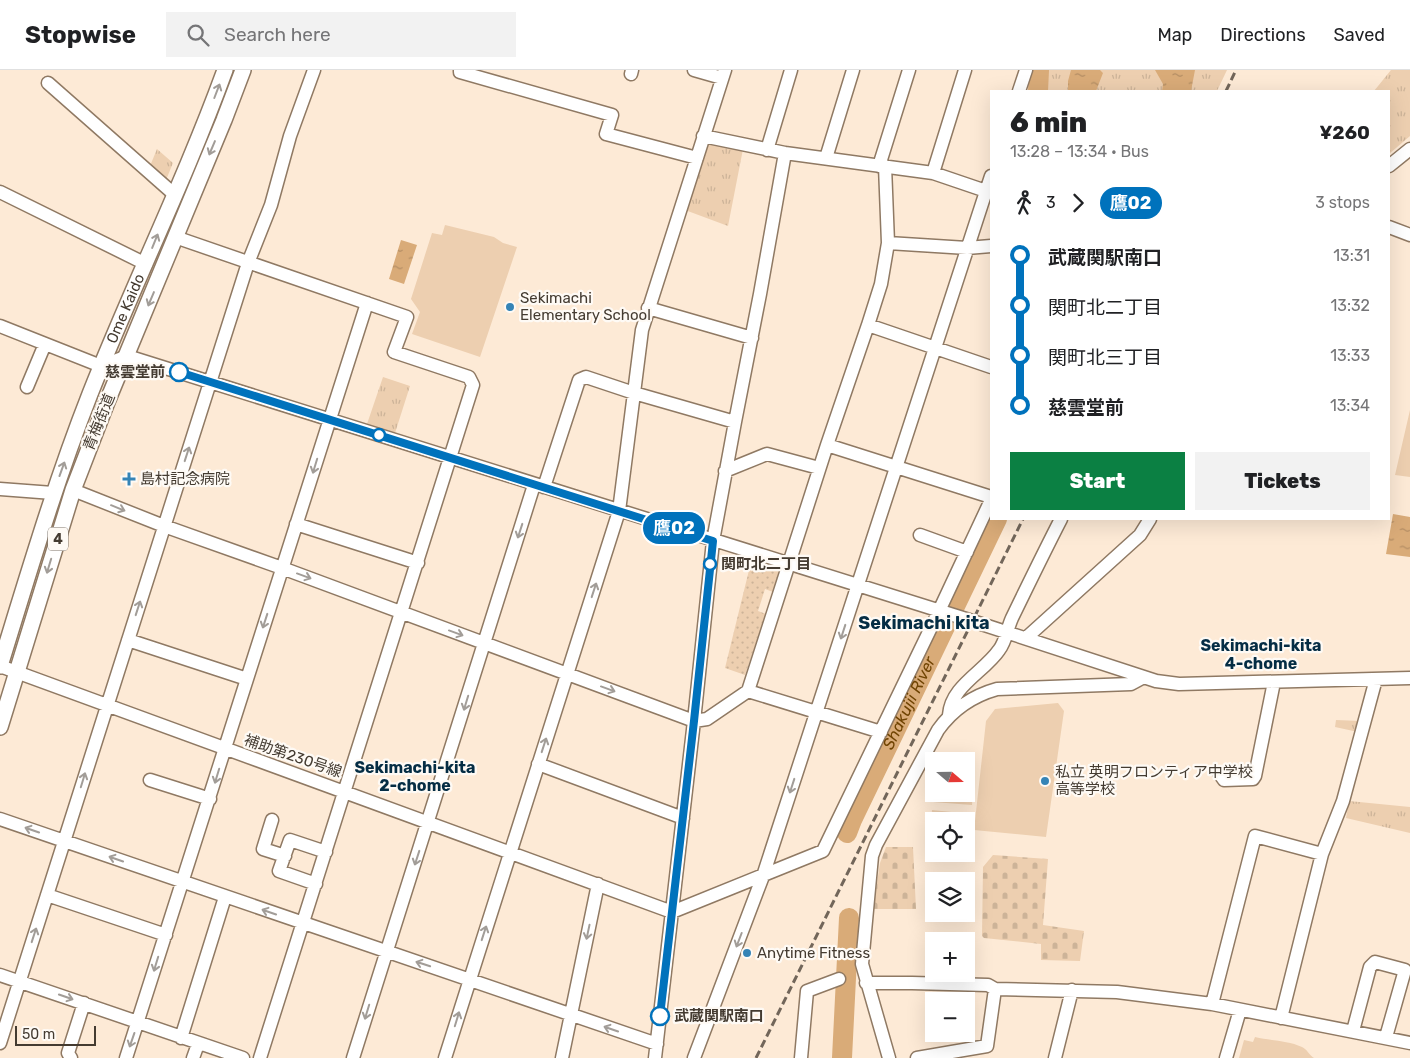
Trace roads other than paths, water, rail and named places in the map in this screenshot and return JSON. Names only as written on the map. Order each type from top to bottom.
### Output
[{"type":"main road","name":"Ome Kaido","points":[[0,666],[4,638],[53,493],[101,366],[146,264],[225,70]]},
{"type":"main road","name":"青梅街道","points":[[0,727],[73,490],[243,70]]},
{"type":"street","points":[[0,1043],[248,262],[271,205],[290,136],[314,70]]},
{"type":"street","points":[[460,70],[460,72],[612,114],[606,134],[697,158]]},
{"type":"street","points":[[445,1058],[619,511],[642,330],[723,74],[694,70]]},
{"type":"street","points":[[767,150],[791,70]]},
{"type":"street","points":[[826,158],[853,70]]},
{"type":"street","points":[[73,490],[164,526],[694,721],[707,719],[748,691],[826,445],[868,326],[881,284],[888,243],[882,166],[909,70]]},
{"type":"street","points":[[933,173],[965,70]]},
{"type":"street","points":[[1019,90],[1026,70]]},
{"type":"street","points":[[48,83],[174,195]]},
{"type":"street","points":[[703,136],[785,153],[933,173],[986,191]]},
{"type":"street","points":[[656,1058],[713,541],[785,153]]},
{"type":"street","points":[[1390,165],[1407,156]]},
{"type":"street","points":[[694,1058],[763,876],[990,179]]},
{"type":"street","points":[[0,192],[146,264]]},
{"type":"street","points":[[1390,227],[1410,235]]},
{"type":"street","points":[[175,237],[407,318],[394,352],[469,378],[473,385],[344,791],[304,924],[260,1058]]},
{"type":"street","points":[[888,243],[967,248],[990,246]]},
{"type":"street","points":[[126,1058],[367,303]]},
{"type":"street","points":[[648,308],[752,338]]},
{"type":"street","points":[[0,326],[101,366],[127,356],[1166,683],[1410,678]]},
{"type":"street","points":[[868,326],[990,367]]},
{"type":"street","points":[[26,387],[45,344]]},
{"type":"street","points":[[353,1058],[484,643],[578,380],[586,377],[734,422]]},
{"type":"street","points":[[826,445],[990,498]]},
{"type":"street","points":[[725,471],[767,454],[819,468]]},
{"type":"street","points":[[0,489],[53,493]]},
{"type":"street","points":[[672,912],[824,851],[941,612],[990,500]]},
{"type":"street","points":[[949,715],[950,706],[955,696],[1003,646],[1006,632],[1061,520]]},
{"type":"street","points":[[1026,638],[1140,535],[1149,520]]},
{"type":"street","points":[[296,524],[418,563]]},
{"type":"street","points":[[920,535],[967,552]]},
{"type":"street","points":[[128,640],[247,679]]},
{"type":"street","name":"補助第230号線","points":[[0,666],[672,912]]},
{"type":"street","points":[[889,1058],[862,964],[872,856],[876,845],[938,730],[949,715],[977,696],[997,690],[1131,684],[1144,677]]},
{"type":"street","points":[[1281,1018],[1322,854],[1342,801],[1376,679]]},
{"type":"street","points":[[1219,773],[1224,780],[1253,779],[1255,776],[1274,682]]},
{"type":"street","points":[[748,691],[881,732]]},
{"type":"street","points":[[538,764],[682,818]]},
{"type":"street","points":[[150,780],[210,799]]},
{"type":"street","points":[[0,819],[657,1044]]},
{"type":"street","points":[[272,820],[263,849],[285,856]]},
{"type":"street","points":[[1212,1004],[1256,836],[1322,854]]},
{"type":"street","points":[[316,884],[279,871],[290,840],[326,852]]},
{"type":"street","points":[[562,1058],[598,884]]},
{"type":"street","points":[[47,895],[166,935]]},
{"type":"street","points":[[181,1038],[225,897]]},
{"type":"street","points":[[1353,1032],[1370,967],[1375,962],[1405,970],[1386,1037]]},
{"type":"street","points":[[0,974],[243,1058]]},
{"type":"street","points":[[801,1058],[807,991],[839,979]]},
{"type":"street","points":[[866,983],[912,982],[988,985],[995,989],[1117,992],[1212,1004],[1410,1043]]},
{"type":"street","points":[[917,1058],[987,1046],[995,989]]},
{"type":"street","points":[[1055,1058],[1072,990]]},
{"type":"street","points":[[71,1058],[68,1053],[84,1003]]},
{"type":"street","points":[[1226,1058],[1240,1010]]},
{"type":"street","points":[[193,1058],[198,1044]]},
{"type":"water","points":[[1071,70],[1100,70],[1103,73],[1096,90],[1068,90]]},
{"type":"water","points":[[1155,70],[1195,70],[1191,90],[1162,90],[1163,84]]},
{"type":"water","points":[[401,240],[417,245],[404,284],[389,279]]},
{"type":"water","points":[[1393,514],[1410,517],[1410,557],[1386,554]]},
{"type":"waterway","name":"Shakujii River","points":[[1038,90],[1039,70]]},
{"type":"waterway","name":"Shakujii River","points":[[847,833],[997,520]]},
{"type":"waterway","name":"Shakujii River","points":[[842,1058],[849,918]]},
{"type":"railway","points":[[1226,90],[1236,70]]},
{"type":"railway","points":[[756,1058],[1023,520]]},
{"type":"place","name":"Sekimachi Elementary School","points":[[510,307]]},
{"type":"place","name":"慈雲堂前","points":[[179,372]]},
{"type":"place","name":"島村記念病院","points":[[129,479]]},
{"type":"place","name":"関町北二丁目","points":[[710,564]]},
{"type":"place","name":"私立 英明フロンティア中学校 高等学校","points":[[1045,781]]},
{"type":"place","name":"Anytime Fitness","points":[[747,953]]},
{"type":"place","name":"武蔵関駅南口","points":[[660,1016]]},
{"type":"district","name":"Sekimachi kita","points":[[924,623]]},
{"type":"district","name":"Sekimachi-kita 4-chome","points":[[1261,654]]},
{"type":"district","name":"Sekimachi-kita 2-chome","points":[[415,776]]}]
